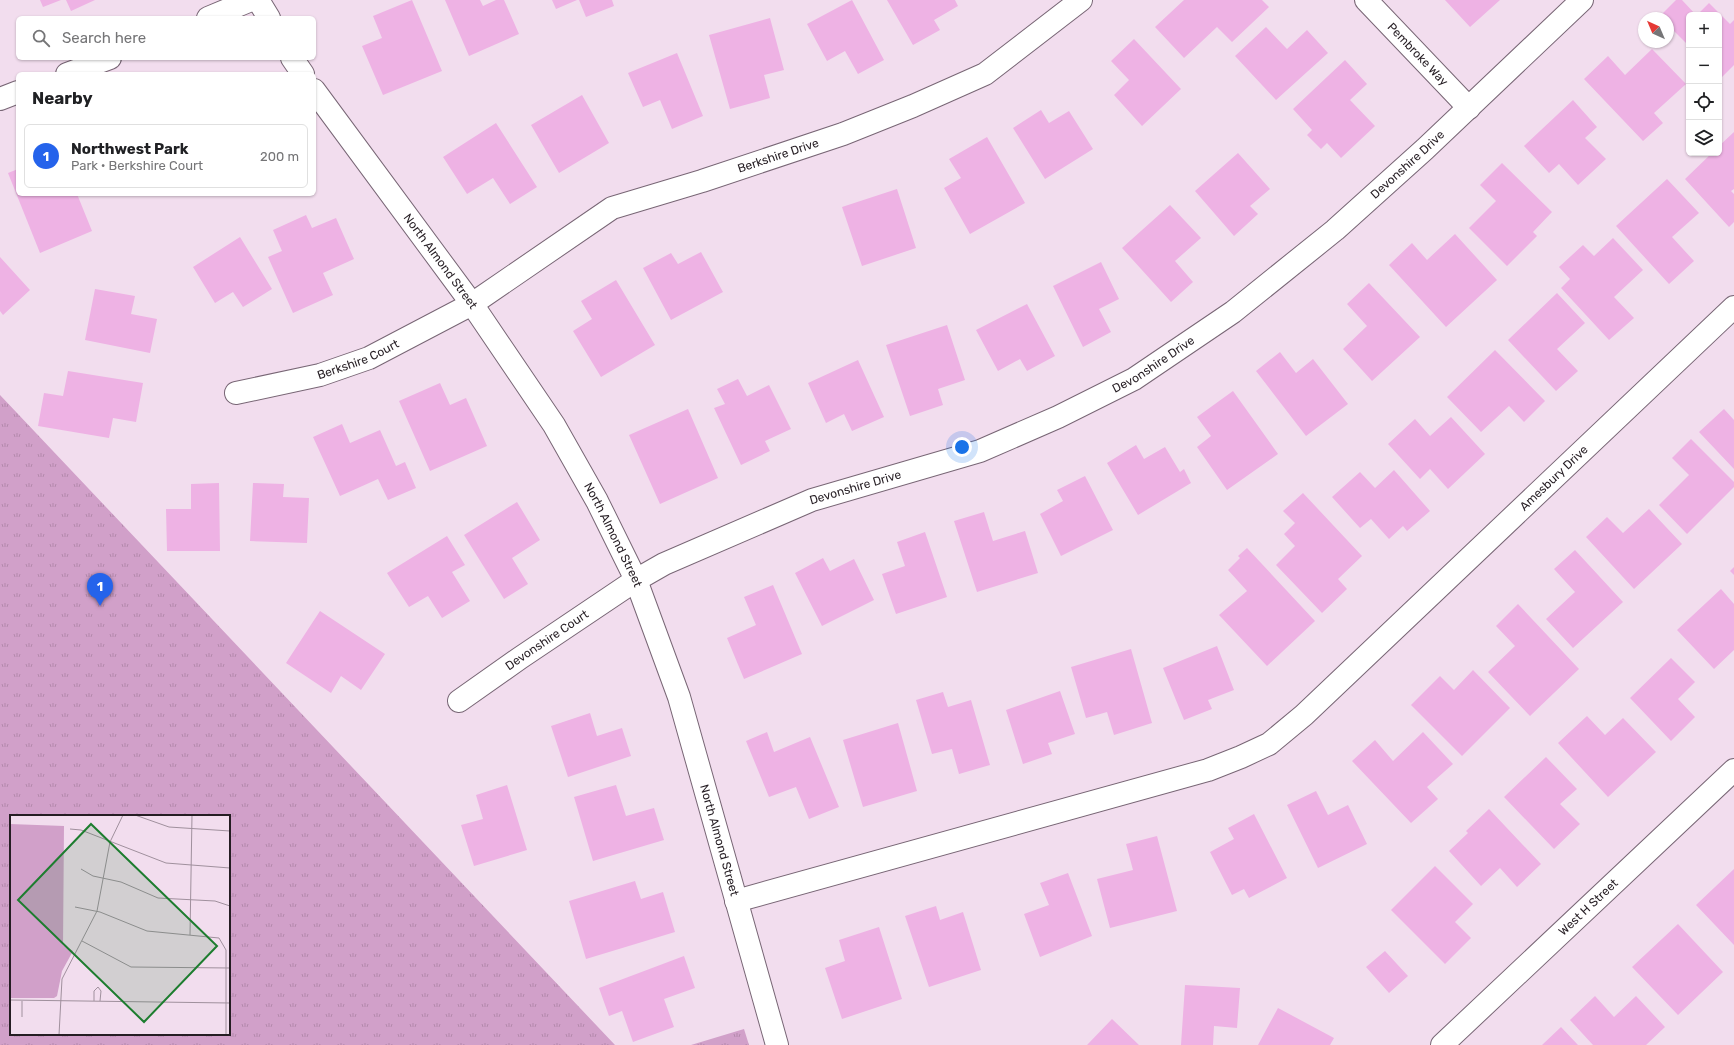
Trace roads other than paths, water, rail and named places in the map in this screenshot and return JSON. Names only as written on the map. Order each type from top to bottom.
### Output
[{"type":"street","points":[[213,16],[251,0]]},
{"type":"street","points":[[258,0],[268,16]]},
{"type":"street","name":"Berkshire Drive","points":[[472,304],[612,208],[844,134],[913,106],[985,74],[1081,0]]},
{"type":"street","name":"Pembroke Way","points":[[1366,0],[1469,108]]},
{"type":"street","name":"Devonshire Drive","points":[[636,580],[664,564],[812,500],[980,451],[1058,418],[1134,379],[1233,312],[1329,235],[1425,149],[1582,0]]},
{"type":"street","points":[[72,72],[105,60]]},
{"type":"street","points":[[293,60],[302,72]]},
{"type":"street","points":[[0,99],[16,93]]},
{"type":"street","name":"North Almond Street","points":[[316,93],[472,304],[554,425],[597,501],[636,580],[679,697],[777,1045]]},
{"type":"street","name":"Berkshire Court","points":[[236,393],[320,375],[369,358],[472,304]]},
{"type":"street","name":"Amesbury Drive","points":[[736,901],[1208,770],[1269,744],[1304,715],[1734,308]]},
{"type":"street","name":"Devonshire Court","points":[[459,701],[636,580]]},
{"type":"street","name":"West H Street","points":[[1442,1045],[1734,770]]},
{"type":"place","name":"Northwest Park","points":[[100,606]]}]
